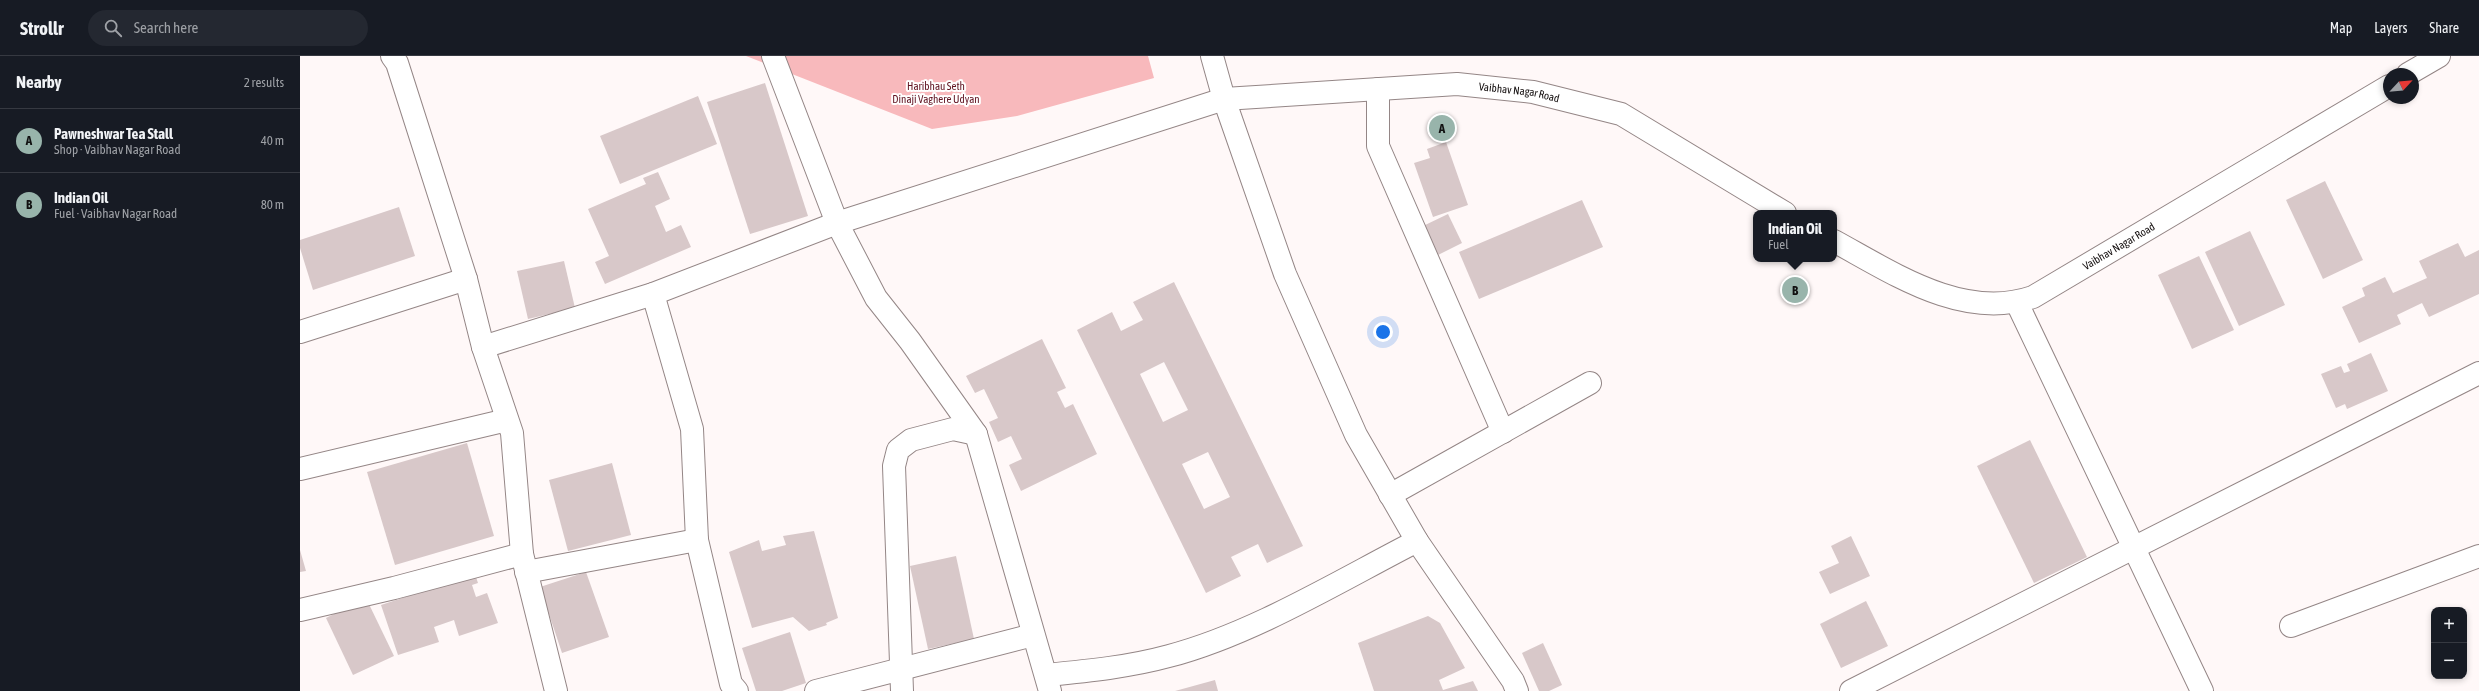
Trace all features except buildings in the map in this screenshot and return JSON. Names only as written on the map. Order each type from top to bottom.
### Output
[{"type":"street","points":[[392,56],[397,63],[414,113],[466,279],[484,347],[512,433],[524,563],[556,691]]},
{"type":"street","points":[[773,56],[837,223],[876,298],[910,341],[976,434],[1048,683],[1170,656],[1240,632],[1416,541]]},
{"type":"street","points":[[1212,56],[1224,99],[1285,274],[1356,435],[1416,541],[1513,681],[1517,691]]},
{"type":"street","points":[[2418,68],[2439,56]]},
{"type":"street","name":"Vaibhav Nagar Road","points":[[484,347],[653,294],[837,223],[1224,99],[1457,84],[1533,92],[1621,114],[1781,210]]},
{"type":"street","points":[[1378,89],[1378,146],[1503,432]]},
{"type":"street","name":"Vaibhav Nagar Road","points":[[1837,243],[1910,282],[1960,300],[1994,306],[2017,303],[2033,297],[2383,90]]},
{"type":"street","points":[[300,332],[466,279]]},
{"type":"street","points":[[653,294],[692,429],[697,540],[731,684],[737,691]]},
{"type":"street","points":[[2017,303],[2202,691]]},
{"type":"street","points":[[1851,691],[2479,373]]},
{"type":"street","points":[[1390,495],[1590,383]]},
{"type":"street","points":[[300,469],[507,420]]},
{"type":"street","points":[[902,691],[894,484],[894,466],[898,450],[911,440],[928,434],[953,429],[976,434]]},
{"type":"street","points":[[300,610],[524,563],[697,540]]},
{"type":"street","points":[[2291,626],[2479,556]]},
{"type":"street","points":[[816,691],[1033,635]]},
{"type":"green space","name":"Haribhau Seth Dinaji Vaghere Udyan","points":[[746,56],[1148,56],[1154,78],[1017,116],[932,129]]},
{"type":"place","name":"Pawneshwar Tea Stall","points":[[1442,128]]},
{"type":"place","name":"Indian Oil","points":[[1795,290]]}]
